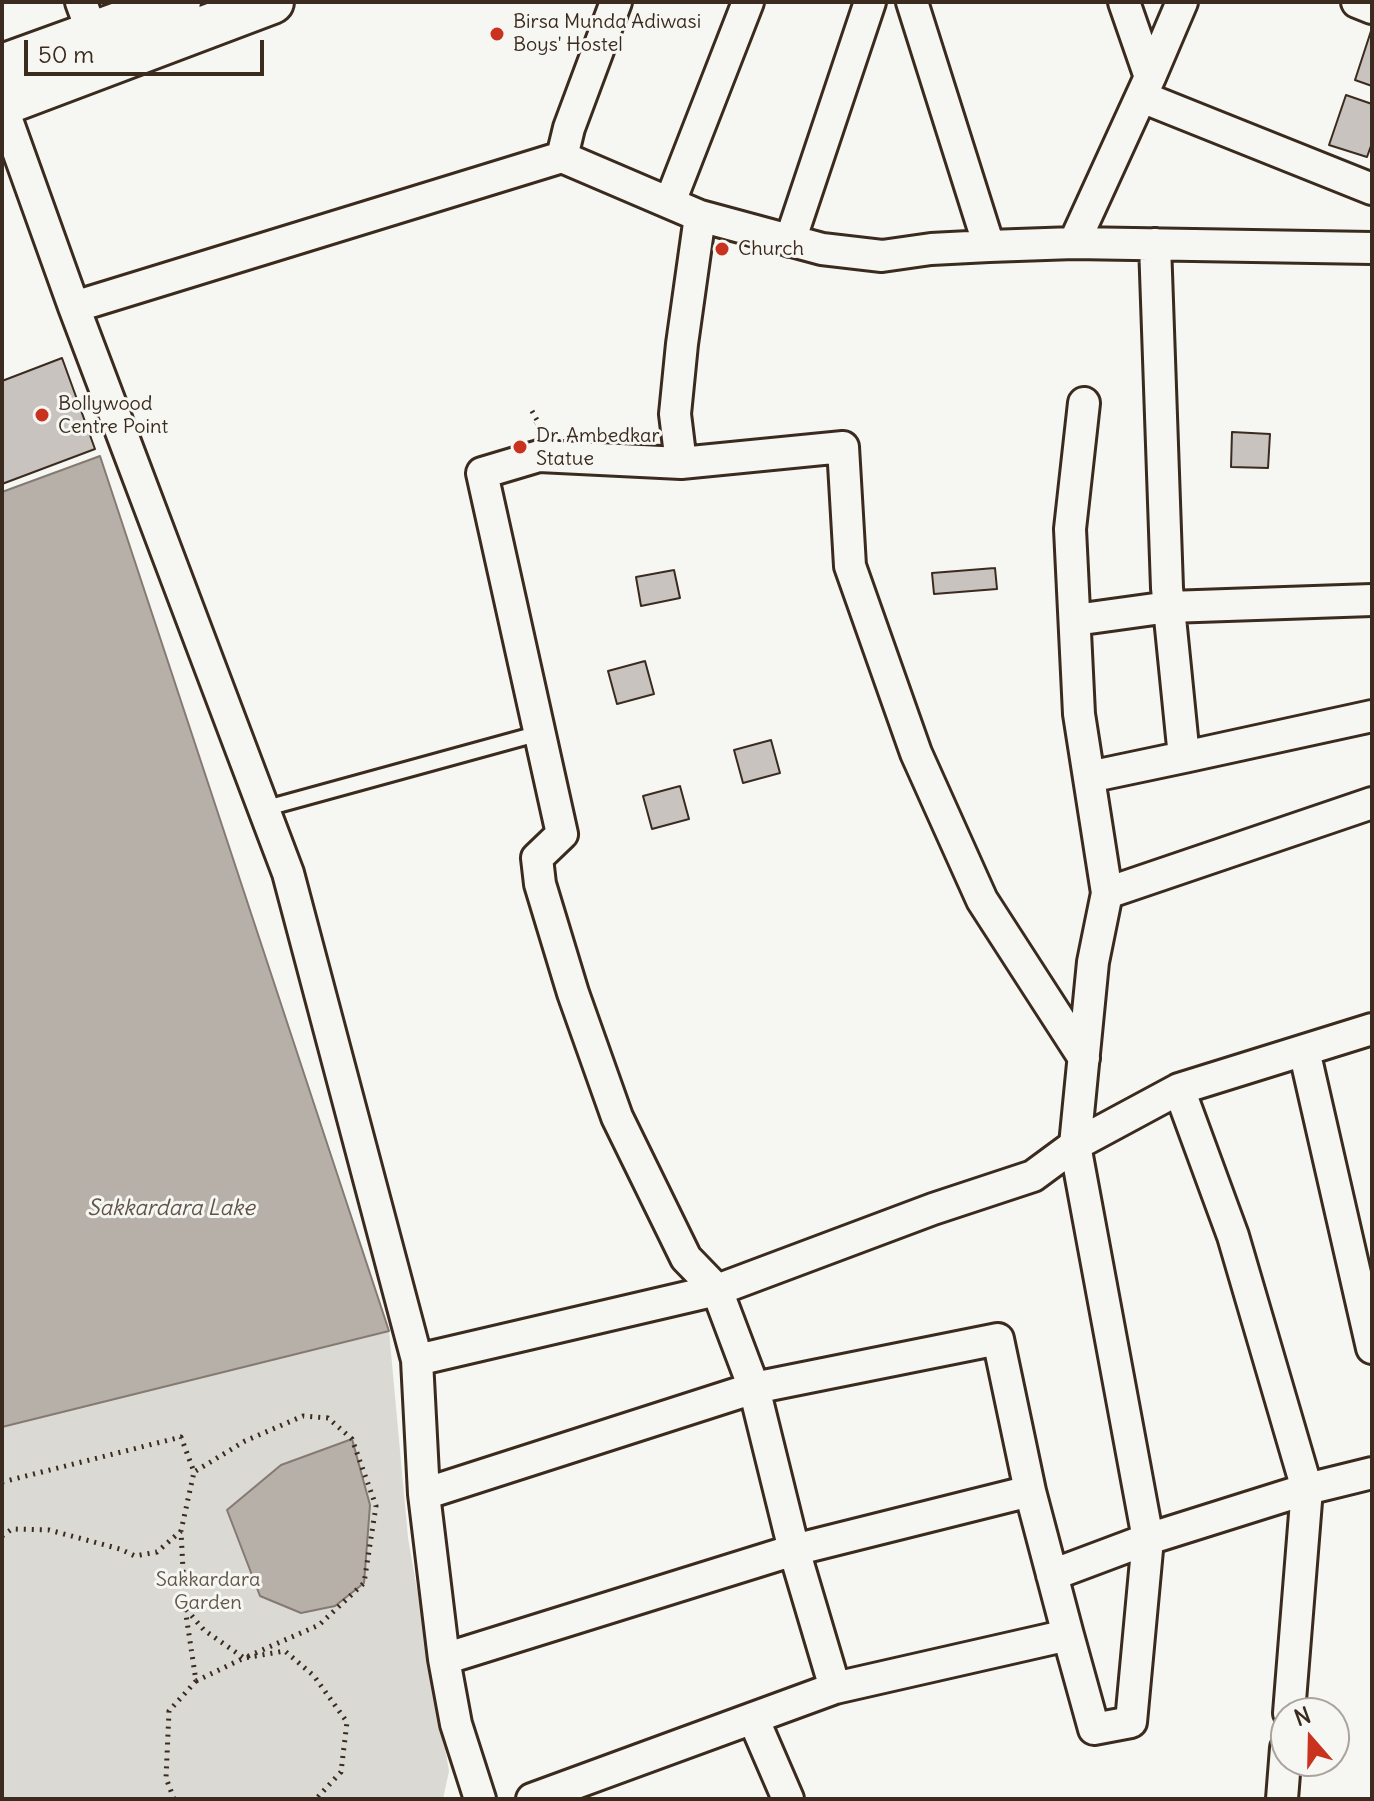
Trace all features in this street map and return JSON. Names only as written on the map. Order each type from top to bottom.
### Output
[{"type":"main road","points":[[2,66],[87,17],[179,2]]},
{"type":"main road","points":[[2,105],[272,2]]},
{"type":"street","points":[[562,157],[569,128],[616,2]]},
{"type":"street","points":[[670,202],[748,2]]},
{"type":"street","points":[[790,241],[870,2]]},
{"type":"street","points":[[912,2],[989,246]]},
{"type":"street","points":[[1124,2],[1146,87]]},
{"type":"street","points":[[1074,243],[1182,2]]},
{"type":"street","points":[[1357,2],[1372,8]]},
{"type":"street","points":[[1146,87],[1372,189]]},
{"type":"street","points":[[2,105],[74,307],[288,873],[417,1360],[424,1494],[444,1659],[456,1724],[480,1799]]},
{"type":"street","points":[[74,307],[562,157],[700,216],[822,249],[882,256],[931,249],[1074,243],[1372,248]]},
{"type":"street","points":[[681,463],[675,414],[700,216]]},
{"type":"street","points":[[1155,244],[1169,607],[1184,757]]},
{"type":"street","points":[[424,1494],[754,1388],[998,1339],[1030,1491],[1094,1729],[1131,1722],[1148,1539],[1075,1145],[1093,962],[1107,893],[1079,714],[1070,529],[1084,403]]},
{"type":"street","points":[[835,1688],[794,1550],[754,1388],[717,1290],[686,1258],[617,1117],[573,993],[537,858],[562,834],[482,473],[539,456],[681,463],[843,447],[850,566],[916,753],[982,900],[1084,1058]]},
{"type":"street","points":[[1075,620],[1169,607],[1372,600]]},
{"type":"street","points":[[1089,777],[1372,716]]},
{"type":"street","points":[[1107,893],[1372,803]]},
{"type":"street","points":[[417,1360],[717,1290],[933,1209],[1033,1176],[1075,1145],[1179,1089],[1372,1029]]},
{"type":"street","points":[[1304,1050],[1372,1348]]},
{"type":"street","points":[[1179,1089],[1233,1236],[1307,1489],[1290,1697]]},
{"type":"street","points":[[1052,1575],[1148,1539],[1307,1489],[1372,1473]]},
{"type":"street","points":[[444,1659],[794,1550],[1030,1491]]},
{"type":"street","points":[[532,1799],[835,1688],[1068,1635]]},
{"type":"street","points":[[753,1718],[788,1799]]},
{"type":"street","points":[[1282,1799],[1284,1777]]},
{"type":"lane","points":[[263,809],[540,733]]},
{"type":"path","points":[[174,1799],[166,1778],[169,1711],[196,1681],[319,1625],[364,1583],[376,1506],[352,1439],[328,1418],[303,1416],[245,1441],[194,1472]]},
{"type":"path","points":[[2,1482],[181,1437],[194,1472],[181,1531],[185,1608],[196,1681]]},
{"type":"path","points":[[2,1536],[12,1529],[49,1530],[135,1556],[157,1552],[181,1531]]},
{"type":"path","points":[[185,1608],[204,1630],[244,1658],[285,1651],[314,1676],[347,1722],[341,1772],[316,1799]]},
{"type":"green space","name":"Sakkardara Garden","points":[[389,1331],[408,1538],[449,1771],[443,1799],[2,1799],[2,1427]]},
{"type":"water","name":"Sakkardara Lake","points":[[100,456],[389,1331],[2,1427],[2,492]]},
{"type":"water","points":[[352,1439],[370,1505],[364,1583],[335,1606],[301,1613],[260,1596],[227,1510],[281,1465]]},
{"type":"building","points":[[1372,31],[1372,86],[1355,80]]},
{"type":"building","points":[[1346,95],[1372,104],[1372,143],[1367,157],[1329,145]]},
{"type":"building","name":"Bollywood Centre Point","points":[[62,358],[95,449],[2,484],[2,381]]},
{"type":"building","points":[[1232,432],[1270,434],[1268,468],[1231,467]]},
{"type":"building","points":[[995,568],[997,589],[934,594],[932,573]]},
{"type":"building","points":[[674,570],[680,598],[641,606],[636,577]]},
{"type":"building","points":[[645,661],[654,694],[617,704],[608,671]]},
{"type":"building","points":[[771,740],[780,773],[743,783],[734,750]]},
{"type":"building","points":[[680,786],[689,819],[652,829],[643,796]]},
{"type":"place","name":"Birsa Munda Adiwasi Boys' Hostel","points":[[497,34]]},
{"type":"place","name":"Church","points":[[722,249]]},
{"type":"place","name":"Bollywood Centre Point","points":[[42,415]]},
{"type":"place","name":"Dr. Ambedkar Statue","points":[[520,447]]}]
